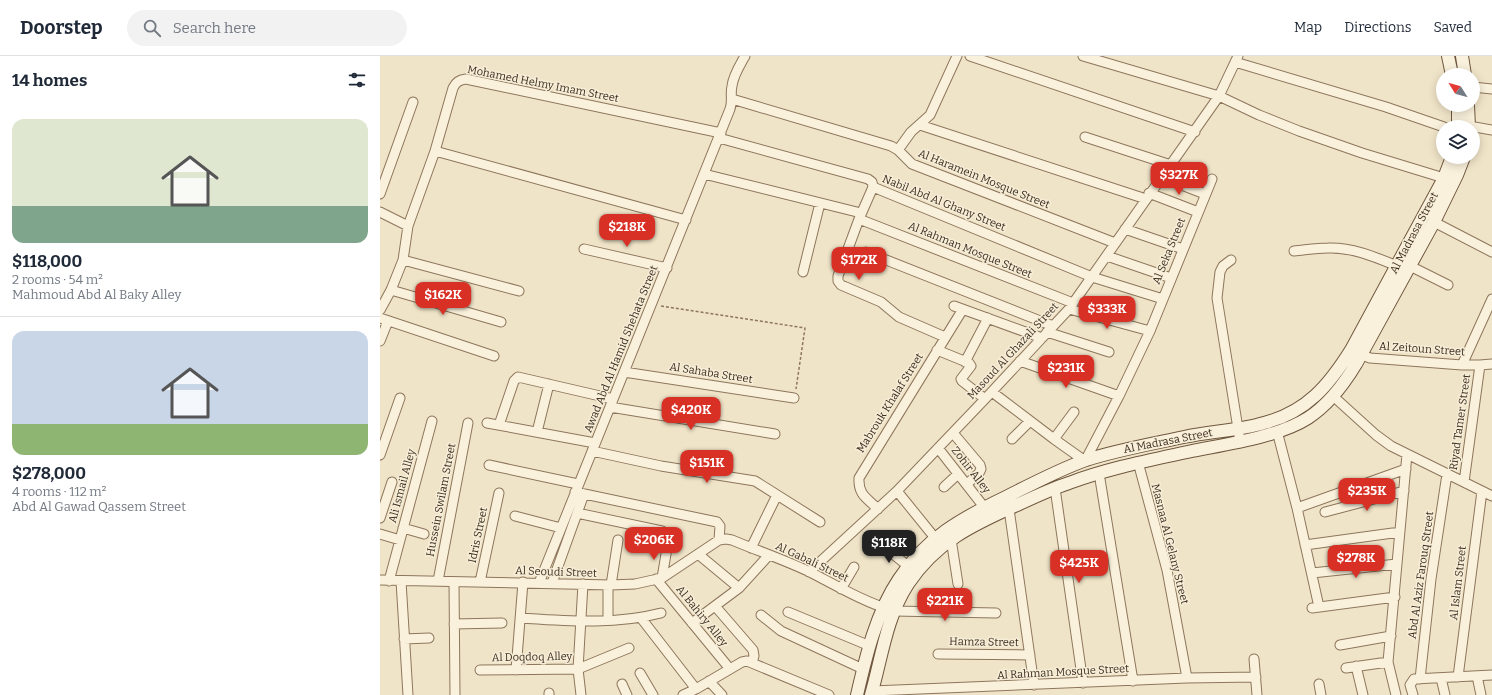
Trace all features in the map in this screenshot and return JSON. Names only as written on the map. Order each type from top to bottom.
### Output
[{"type":"street","name":"Awad Abd Al Hamid Shehata Street","points":[[539,583],[560,531],[579,490],[594,447],[720,135],[731,106],[733,81],[745,56]]},
{"type":"street","points":[[898,150],[911,132],[930,115],[957,56]]},
{"type":"street","points":[[970,56],[1194,132]]},
{"type":"street","points":[[1082,56],[1219,96],[1259,115],[1362,153],[1444,178]]},
{"type":"street","points":[[1448,56],[1451,68]]},
{"type":"street","points":[[1462,56],[1464,68]]},
{"type":"street","points":[[1237,58],[1436,124]]},
{"type":"street","name":"Masoud Al Ghazali Street","points":[[809,572],[897,491],[992,392],[1071,306],[1219,96],[1237,58]]},
{"type":"street","name":"Mohamed Helmy Imam Street","points":[[380,310],[391,290],[403,260],[408,226],[436,151],[453,88],[455,83],[460,80],[466,79],[720,135]]},
{"type":"street","points":[[1480,88],[1492,89]]},
{"type":"street","name":"Al Haramein Mosque Street","points":[[732,99],[891,146],[898,150],[912,164],[1115,243]]},
{"type":"street","points":[[380,194],[413,102]]},
{"type":"street","points":[[920,125],[1198,212]]},
{"type":"street","points":[[1480,129],[1492,130]]},
{"type":"street","name":"Nabil Abd Al Ghany Street","points":[[720,135],[868,179],[872,182],[873,187],[1092,277],[1163,299]]},
{"type":"street","points":[[1085,137],[1171,165]]},
{"type":"street","points":[[436,151],[686,220]]},
{"type":"street","name":"Al Madrasa Street","points":[[872,693],[888,629],[888,610],[918,572],[939,549],[951,539],[1009,508],[1055,488],[1138,462],[1240,441],[1277,431],[1298,424],[1321,408],[1345,381],[1356,352],[1397,266],[1444,178],[1449,164]]},
{"type":"street","name":"Al Madrasa Street","points":[[857,695],[870,646],[888,610],[893,589],[908,566],[935,538],[958,521],[1054,473],[1085,460],[1197,434],[1263,424],[1288,414],[1310,400],[1329,382],[1356,352],[1410,266],[1434,222],[1461,164]]},
{"type":"street","name":"Al Rahman Mosque Street","points":[[704,174],[820,203],[860,216],[1071,306],[1150,331]]},
{"type":"street","points":[[1161,177],[1205,194]]},
{"type":"street","name":"Al Seka Street","points":[[1085,460],[1150,331],[1212,179]]},
{"type":"street","points":[[873,187],[860,216],[838,276],[838,281],[841,285],[882,302],[899,317],[945,337]]},
{"type":"street","points":[[802,272],[820,203]]},
{"type":"street","points":[[380,212],[408,226]]},
{"type":"street","points":[[1434,222],[1492,252]]},
{"type":"street","points":[[1125,230],[1183,248]]},
{"type":"street","points":[[584,248],[666,268]]},
{"type":"street","points":[[1294,251],[1342,248],[1368,254],[1397,266]]},
{"type":"street","points":[[866,252],[1047,332],[1108,352]]},
{"type":"street","points":[[1107,256],[1171,278]]},
{"type":"street","points":[[403,260],[519,291]]},
{"type":"street","points":[[1231,260],[1223,266],[1220,272],[1217,298],[1240,441]]},
{"type":"street","points":[[1410,266],[1448,285]]},
{"type":"street","points":[[391,290],[500,322]]},
{"type":"street","points":[[1462,365],[1492,299]]},
{"type":"street","name":"Mabrouk Khalaf Street","points":[[878,508],[862,495],[859,487],[859,478],[945,337],[958,307],[988,318],[1047,332]]},
{"type":"street","points":[[965,362],[988,318]]},
{"type":"street","points":[[380,341],[384,320],[494,356]]},
{"type":"street","points":[[937,350],[971,366],[961,379],[985,399]]},
{"type":"street","name":"Al Zeitoun Street","points":[[1356,352],[1370,358],[1462,365],[1492,364]]},
{"type":"street","points":[[1020,361],[1118,396]]},
{"type":"street","name":"Riyad Tamer Street","points":[[1464,482],[1480,365]]},
{"type":"street","name":"Al Sahaba Street","points":[[624,372],[794,398]]},
{"type":"street","points":[[499,425],[514,381],[518,377],[549,384],[612,402],[775,434]]},
{"type":"street","points":[[537,432],[549,384]]},
{"type":"street","points":[[992,392],[1054,439],[1085,460]]},
{"type":"street","points":[[1332,396],[1376,435],[1391,446],[1492,496]]},
{"type":"street","points":[[380,455],[400,398]]},
{"type":"street","points":[[1054,439],[1074,412]]},
{"type":"street","name":"Ali Ismail Alley","points":[[384,580],[400,540],[432,421]]},
{"type":"street","points":[[1012,439],[1030,421]]},
{"type":"street","name":"Hussein Swilam Street","points":[[438,581],[468,423]]},
{"type":"street","points":[[487,423],[537,432],[661,466],[755,481],[820,522]]},
{"type":"street","points":[[1277,431],[1312,573],[1316,607],[1394,597]]},
{"type":"street","points":[[953,433],[982,469],[967,484]]},
{"type":"street","name":"Zohir Alley","points":[[938,448],[984,507]]},
{"type":"street","points":[[1396,695],[1388,662],[1407,454]]},
{"type":"street","name":"Masnaa Al Gelany Street","points":[[1138,462],[1167,570],[1187,678]]},
{"type":"street","points":[[489,465],[579,490],[717,522],[720,526],[719,540]]},
{"type":"street","points":[[1297,508],[1406,469]]},
{"type":"street","points":[[1099,473],[1133,680]]},
{"type":"street","points":[[944,487],[958,474]]},
{"type":"street","name":"Abd Al Aziz Farouq Street","points":[[1420,679],[1431,579],[1447,474]]},
{"type":"street","points":[[380,518],[392,482]]},
{"type":"street","points":[[1055,488],[1083,683]]},
{"type":"street","points":[[552,583],[577,513],[579,490]]},
{"type":"street","points":[[897,491],[935,538]]},
{"type":"street","points":[[1326,512],[1404,491]]},
{"type":"street","name":"Al Islam Street","points":[[1458,677],[1482,491]]},
{"type":"street","name":"Idris Street","points":[[480,582],[499,493]]},
{"type":"street","points":[[751,548],[777,495]]},
{"type":"street","points":[[1009,508],[1034,685]]},
{"type":"street","points":[[577,513],[662,531]]},
{"type":"street","points":[[515,516],[560,531],[569,536]]},
{"type":"street","points":[[403,528],[424,534]]},
{"type":"street","points":[[1305,545],[1400,532]]},
{"type":"street","points":[[380,534],[400,540]]},
{"type":"street","points":[[951,539],[958,584]]},
{"type":"street","points":[[608,620],[610,585],[618,540]]},
{"type":"street","name":"Al Seoudi Street","points":[[384,580],[610,585],[635,584],[659,578],[719,540]]},
{"type":"street","name":"Al Gabali Street","points":[[719,540],[732,540],[769,555],[809,572],[841,589],[888,610]]},
{"type":"street","points":[[883,546],[908,566]]},
{"type":"street","points":[[659,578],[667,548]]},
{"type":"street","points":[[698,554],[739,588]]},
{"type":"street","points":[[692,623],[739,588],[769,555]]},
{"type":"street","points":[[1312,573],[1398,564]]},
{"type":"street","points":[[841,589],[854,566]]},
{"type":"street","name":"Al Bahiry Alley","points":[[659,578],[692,623],[730,669]]},
{"type":"street","points":[[401,581],[408,695]]},
{"type":"street","points":[[454,582],[455,695]]},
{"type":"street","points":[[516,670],[523,582]]},
{"type":"street","points":[[581,695],[578,669],[583,584]]},
{"type":"street","points":[[715,606],[753,650],[754,656],[752,662]]},
{"type":"street","points":[[888,610],[996,613]]},
{"type":"street","points":[[788,612],[870,646]]},
{"type":"street","points":[[520,618],[580,622],[641,618],[661,614]]},
{"type":"street","points":[[761,615],[781,631],[863,669]]},
{"type":"street","points":[[641,618],[696,689]]},
{"type":"street","points":[[454,624],[502,623]]},
{"type":"street","points":[[1340,645],[1391,636]]},
{"type":"street","points":[[404,639],[429,638]]},
{"type":"street","name":"Al Doqdoq Alley","points":[[480,670],[578,669],[629,648]]},
{"type":"street","name":"Hamza Street","points":[[938,654],[1030,655]]},
{"type":"street","points":[[1254,659],[1257,695]]},
{"type":"street","points":[[683,695],[742,662],[752,662],[830,695]]},
{"type":"street","points":[[1346,668],[1388,662]]},
{"type":"street","points":[[1356,666],[1363,695]]},
{"type":"street","points":[[640,673],[653,695]]},
{"type":"street","points":[[1413,695],[1410,684],[1414,679],[1492,675]]},
{"type":"street","points":[[1477,676],[1481,695]]},
{"type":"street","name":"Al Rahman Mosque Street","points":[[872,693],[1133,680],[1256,677]]},
{"type":"street","points":[[1441,678],[1445,695]]},
{"type":"street","points":[[709,681],[722,695]]},
{"type":"street","points":[[622,684],[627,695]]},
{"type":"street","points":[[1319,684],[1321,695]]},
{"type":"path","points":[[652,305],[805,328],[794,398]]}]
